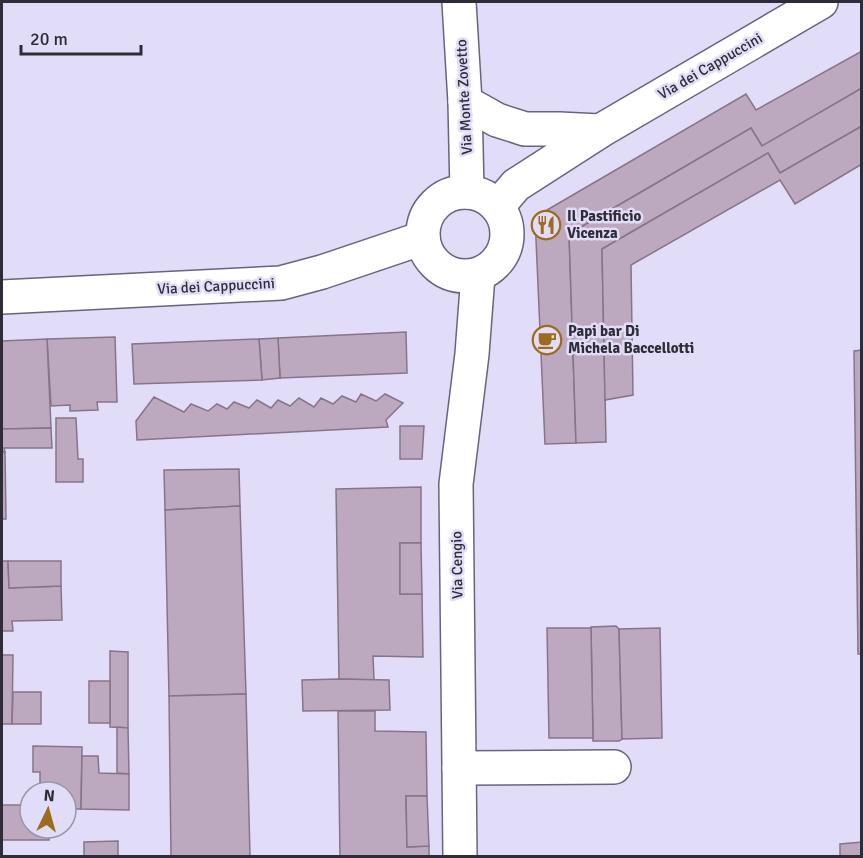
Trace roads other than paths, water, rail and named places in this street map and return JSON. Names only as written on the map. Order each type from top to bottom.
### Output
[{"type":"street","name":"Via Monte Zovetto","points":[[459,2],[467,192]]},
{"type":"street","name":"Via dei Cappuccini","points":[[498,206],[516,185],[600,131],[821,2]]},
{"type":"street","points":[[465,102],[497,120],[525,129],[600,131]]},
{"type":"street","points":[[455,193],[479,193],[498,206],[508,227],[508,238],[506,249],[490,269],[478,275],[463,277],[448,273],[436,265],[427,254],[423,226],[434,205],[444,198],[455,193]]},
{"type":"street","name":"Via dei Cappuccini","points":[[2,297],[282,283],[423,238]]},
{"type":"street","name":"Via Cengio","points":[[460,856],[456,484],[472,354],[478,275]]},
{"type":"street","points":[[459,768],[614,767]]},
{"type":"place","name":"Il Pastificio Vicenza","points":[[546,225]]},
{"type":"place","name":"Papi bar Di Michela Baccellotti","points":[[547,340]]}]
